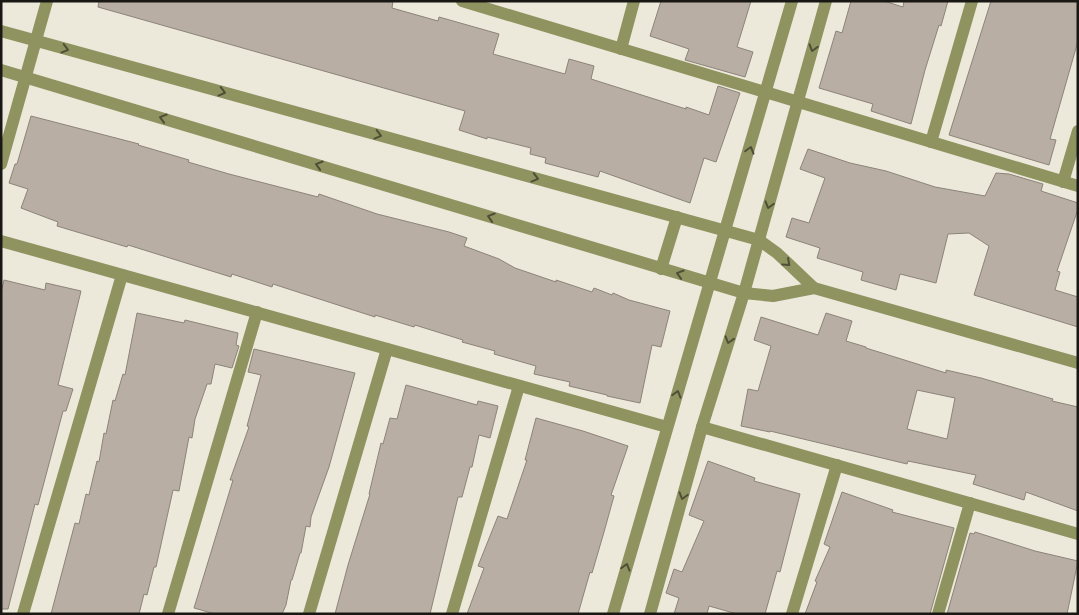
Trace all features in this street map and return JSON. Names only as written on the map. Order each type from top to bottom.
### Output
[{"type":"street","points":[[1,164],[48,1]]},
{"type":"street","points":[[462,1],[481,4],[621,49],[1078,186]]},
{"type":"street","points":[[621,49],[634,1]]},
{"type":"street","points":[[612,614],[767,92],[792,1]]},
{"type":"street","points":[[650,614],[702,427],[744,294],[826,1]]},
{"type":"street","points":[[931,142],[972,1]]},
{"type":"street","points":[[1,31],[759,240],[814,288]]},
{"type":"street","points":[[1,70],[744,294],[773,296],[814,288],[1078,363]]},
{"type":"street","points":[[1064,182],[1078,131]]},
{"type":"street","points":[[661,269],[677,217]]},
{"type":"street","points":[[1,241],[667,427]]},
{"type":"street","points":[[23,614],[122,275]]},
{"type":"street","points":[[168,614],[257,312]]},
{"type":"street","points":[[309,614],[387,349]]},
{"type":"street","points":[[452,614],[519,386]]},
{"type":"street","points":[[702,427],[1078,534]]},
{"type":"street","points":[[792,614],[837,465]]},
{"type":"street","points":[[938,614],[970,503]]},
{"type":"building","points":[[99,1],[393,1],[392,8],[438,21],[439,17],[499,34],[493,54],[565,74],[569,59],[594,66],[591,79],[686,109],[686,107],[709,115],[718,86],[740,93],[716,162],[704,158],[690,203],[600,171],[598,177],[545,163],[546,158],[530,154],[531,148],[487,137],[487,139],[459,130],[465,111],[98,7]]},
{"type":"building","points":[[661,1],[751,1],[737,47],[753,52],[745,77],[685,60],[689,49],[650,36]]},
{"type":"building","points":[[851,1],[884,1],[903,7],[904,1],[948,1],[925,70],[911,124],[871,111],[873,104],[819,88],[836,31],[842,33]]},
{"type":"building","points":[[991,1],[1078,1],[1078,41],[1050,139],[1056,140],[1049,165],[949,135]]},
{"type":"building","points":[[31,116],[139,144],[189,160],[188,162],[229,174],[318,197],[319,194],[377,214],[449,232],[467,238],[464,246],[499,259],[515,268],[592,292],[594,288],[670,311],[661,347],[652,345],[640,403],[569,386],[570,382],[534,374],[536,366],[494,354],[495,351],[462,342],[463,340],[415,325],[414,327],[375,315],[375,317],[273,284],[272,287],[232,274],[231,277],[128,245],[127,247],[57,226],[58,222],[21,208],[28,189],[9,183],[15,164],[17,164]]},
{"type":"building","points":[[808,149],[935,187],[985,196],[996,173],[1009,174],[1043,184],[1041,191],[1078,203],[1078,209],[1057,271],[1060,272],[1055,290],[1078,297],[1078,327],[974,295],[989,246],[969,233],[948,234],[936,283],[900,274],[896,290],[861,280],[863,272],[817,258],[820,248],[786,237],[792,218],[809,223],[825,178],[800,169]]},
{"type":"building","points":[[4,280],[45,290],[46,283],[81,291],[58,385],[73,389],[66,411],[63,411],[38,505],[35,504],[8,609],[1,609],[1,292]]},
{"type":"building","points":[[137,313],[184,323],[185,320],[238,333],[236,345],[239,346],[232,368],[215,364],[211,384],[207,384],[195,419],[192,438],[189,437],[179,491],[173,490],[156,567],[154,567],[147,595],[144,594],[139,614],[51,614],[75,523],[79,524],[86,494],[89,495],[97,461],[99,462],[104,433],[106,434],[113,400],[115,401],[123,374],[125,375]]},
{"type":"building","points":[[826,313],[852,321],[846,341],[946,373],[946,370],[981,378],[1053,399],[1052,401],[1078,407],[1078,511],[1026,492],[1024,500],[973,484],[976,475],[908,461],[907,464],[770,431],[741,426],[748,389],[758,391],[771,346],[754,340],[761,317],[818,335]],"holes":[[[917,390],[955,398],[947,439],[907,429]]]},
{"type":"building","points":[[254,349],[355,373],[329,467],[311,517],[310,527],[306,526],[301,553],[291,580],[286,605],[282,614],[215,614],[194,608],[233,480],[230,480],[249,427],[247,426],[261,375],[248,372]]},
{"type":"building","points":[[406,385],[477,405],[478,401],[498,406],[490,438],[479,435],[472,467],[470,467],[462,497],[458,497],[430,614],[335,614],[370,494],[381,443],[383,444],[390,418],[397,419]]},
{"type":"building","points":[[536,418],[628,446],[611,495],[614,496],[578,614],[467,614],[484,568],[478,566],[498,516],[507,519],[527,460],[525,460]]},
{"type":"building","points":[[708,461],[755,478],[754,481],[800,494],[780,572],[777,571],[765,614],[737,614],[709,606],[707,614],[674,614],[679,598],[666,593],[674,569],[682,572],[704,521],[689,515]]},
{"type":"building","points":[[842,492],[893,510],[892,512],[954,528],[930,614],[805,614],[817,582],[815,581],[830,547],[824,544]]},
{"type":"building","points":[[975,532],[1035,551],[1078,561],[1067,614],[947,614],[970,533],[974,534]]}]
